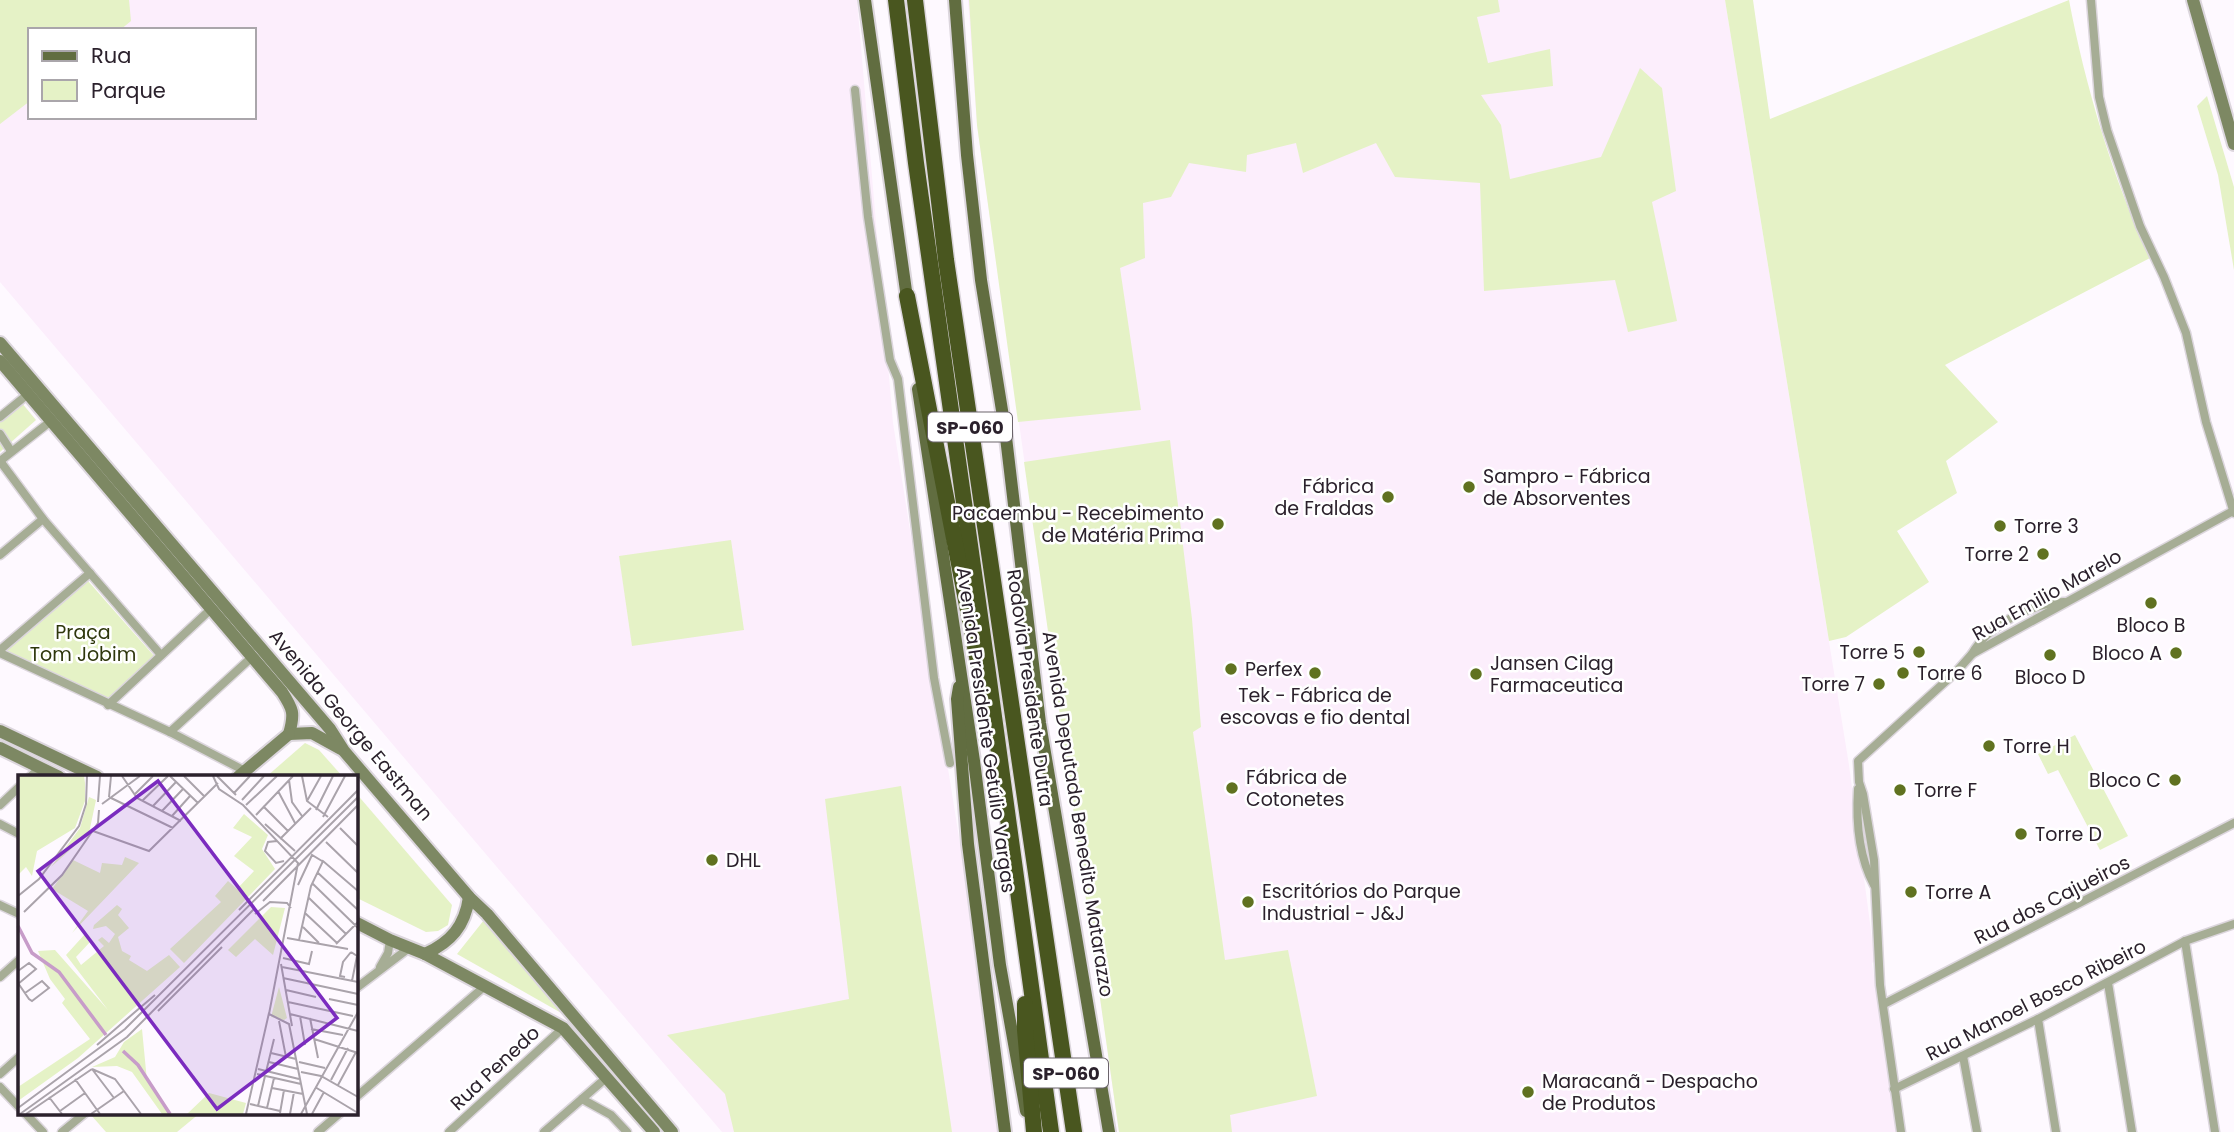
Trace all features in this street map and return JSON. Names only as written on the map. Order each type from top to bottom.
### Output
[{"type":"highway","name":"Rodovia Presidente Dutra","points":[[896,0],[916,163],[1051,1132]]},
{"type":"highway","name":"Rodovia Presidente Dutra","points":[[915,0],[946,260],[1074,1132]]},
{"type":"highway","points":[[907,296],[972,639],[997,744]]},
{"type":"highway","points":[[1024,946],[1025,1030],[1032,1132]]},
{"type":"main road","name":"Avenida Presidente Getúlio Vargas","points":[[865,0],[1000,965],[1032,1132]]},
{"type":"main road","name":"Avenida Deputado Benedito Matarazzo","points":[[955,0],[967,155],[981,280],[1005,429],[1040,723],[1110,1132]]},
{"type":"main road","points":[[2193,0],[2234,144]]},
{"type":"main road","name":"Avenida George Eastman","points":[[0,343],[330,729],[344,751],[672,1132]]},
{"type":"main road","name":"Avenida George Eastman","points":[[0,361],[252,657],[293,709],[289,734]]},
{"type":"main road","points":[[961,672],[957,699],[968,844],[1006,1132]]},
{"type":"main road","points":[[0,731],[93,775]]},
{"type":"main road","points":[[241,774],[289,734],[312,733],[344,751]]},
{"type":"main road","points":[[0,748],[55,775]]},
{"type":"main road","points":[[425,954],[445,943],[457,931],[466,914],[469,897]]},
{"type":"main road","points":[[357,923],[425,954],[563,1028],[654,1132]]},
{"type":"main road","points":[[1057,1014],[1075,1090],[1081,1132]]},
{"type":"street","points":[[2091,0],[2099,97],[2107,130],[2140,226],[2186,332],[2206,422],[2234,512]]},
{"type":"street","points":[[855,90],[868,218],[890,360],[898,379],[934,678],[950,763]]},
{"type":"street","points":[[0,417],[28,394]]},
{"type":"street","points":[[51,421],[0,461],[43,519],[161,655]]},
{"type":"street","points":[[0,434],[11,451]]},
{"type":"street","name":"Rua Emilio Marelo","points":[[1894,1089],[1880,985],[1871,839],[1859,782],[1858,761],[1957,671],[1972,654],[2234,512]]},
{"type":"street","points":[[0,555],[43,519]]},
{"type":"street","points":[[90,573],[0,652],[170,732],[241,774]]},
{"type":"street","points":[[1972,654],[1979,641],[1993,629],[2024,613],[2053,603],[2067,602]]},
{"type":"street","points":[[108,705],[211,609]]},
{"type":"street","points":[[2024,613],[2029,622]]},
{"type":"street","points":[[1993,629],[1998,638]]},
{"type":"street","points":[[170,732],[252,657]]},
{"type":"street","points":[[32,775],[40,767]]},
{"type":"street","points":[[1859,782],[1857,806],[1864,860],[1875,888]]},
{"type":"street","points":[[0,805],[18,788]]},
{"type":"street","name":"Rua dos Cajueiros","points":[[1884,1004],[2234,823]]},
{"type":"street","points":[[0,824],[18,833]]},
{"type":"street","points":[[1862,842],[1871,839]]},
{"type":"street","points":[[0,905],[18,914]]},
{"type":"street","name":"Rua Manoel Bosco Ribeiro","points":[[1894,1089],[2038,1019],[2185,941],[2234,925]]},
{"type":"street","points":[[379,969],[390,940]]},
{"type":"street","points":[[2185,941],[2215,1132]]},
{"type":"street","points":[[357,987],[409,948]]},
{"type":"street","points":[[0,977],[18,961]]},
{"type":"street","points":[[2108,983],[2132,1132]]},
{"type":"street","points":[[357,1096],[485,986]]},
{"type":"street","points":[[2038,1019],[2056,1132]]},
{"type":"street","name":"Rua Penedo","points":[[449,1132],[563,1028]]},
{"type":"street","points":[[1963,1056],[1978,1132]]},
{"type":"street","points":[[0,1074],[18,1058]]},
{"type":"street","points":[[545,1132],[606,1078]]},
{"type":"street","points":[[0,1087],[18,1106]]},
{"type":"street","points":[[1894,1089],[1901,1132]]},
{"type":"street","points":[[582,1099],[611,1115],[627,1132]]},
{"type":"street","points":[[26,1114],[43,1132]]},
{"type":"street","points":[[62,1132],[84,1114]]},
{"type":"street","points":[[318,1132],[339,1114]]},
{"type":"shaded area","points":[[0,0],[857,0],[893,423],[982,982],[1000,1132],[722,1132],[0,282]]},
{"type":"shaded area","points":[[968,0],[1725,0],[1849,765],[1875,961],[1872,963],[1897,1132],[1119,1132],[977,125]]},
{"type":"green space","points":[[0,0],[129,0],[131,21],[122,28],[28,28],[28,103],[0,124]]},
{"type":"green space","points":[[969,0],[1498,0],[1500,12],[1477,17],[1488,63],[1550,49],[1553,86],[1481,95],[1501,125],[1510,179],[1601,157],[1640,68],[1662,88],[1676,191],[1652,202],[1677,321],[1628,332],[1615,280],[1484,291],[1480,183],[1395,177],[1376,143],[1303,173],[1296,143],[1247,155],[1246,172],[1189,163],[1171,197],[1143,203],[1145,258],[1120,268],[1141,410],[1018,422],[977,125]]},
{"type":"green space","points":[[1725,0],[1753,0],[1770,119],[2069,0],[2083,65],[2112,165],[2150,258],[1945,365],[1998,422],[1946,461],[1957,493],[1897,531],[1929,582],[1846,637],[1829,641]]},
{"type":"green space","points":[[2207,96],[2234,187],[2234,270],[2218,175],[2197,106]]},
{"type":"green space","points":[[21,402],[36,420],[0,452],[0,420]]},
{"type":"green space","points":[[1170,440],[1192,619],[1201,727],[1193,732],[1225,960],[1288,950],[1317,1096],[1230,1115],[1232,1132],[1119,1132],[1024,462]]},
{"type":"green space","points":[[731,540],[744,630],[632,646],[619,556]]},
{"type":"green space","name":"Praça Tom Jobim","points":[[88,581],[155,657],[105,702],[4,653]]},
{"type":"green space","points":[[2075,735],[2128,836],[2100,850],[2058,770],[2048,774],[2038,754]]},
{"type":"green space","points":[[305,743],[319,750],[341,775],[268,775]]},
{"type":"green space","points":[[901,786],[952,1132],[734,1132],[725,1094],[667,1035],[849,999],[825,799]]},
{"type":"green space","points":[[357,794],[452,905],[448,925],[438,931],[426,932],[357,898]]},
{"type":"green space","points":[[484,920],[490,928],[563,1014],[457,954]]},
{"type":"green space","points":[[199,1114],[177,1132],[106,1132],[91,1115]]},
{"type":"place","name":"Sampro - Fábrica de Absorventes","points":[[1469,487]]},
{"type":"place","name":"Fábrica de Fraldas","points":[[1388,497]]},
{"type":"place","name":"Pacaembu - Recebimento de Matéria Prima","points":[[1218,524]]},
{"type":"place","name":"Torre 3","points":[[2000,526]]},
{"type":"place","name":"Torre 2","points":[[2043,554]]},
{"type":"place","name":"Bloco B","points":[[2151,603]]},
{"type":"place","name":"Torre 5","points":[[1919,652]]},
{"type":"place","name":"Bloco A","points":[[2176,653]]},
{"type":"place","name":"Bloco D","points":[[2050,655]]},
{"type":"place","name":"Perfex","points":[[1231,669]]},
{"type":"place","name":"Tek - Fábrica de escovas e fio dental","points":[[1315,673]]},
{"type":"place","name":"Torre 6","points":[[1903,673]]},
{"type":"place","name":"Jansen Cilag Farmaceutica","points":[[1476,674]]},
{"type":"place","name":"Torre 7","points":[[1879,684]]},
{"type":"place","name":"Torre H","points":[[1989,746]]},
{"type":"place","name":"Bloco C","points":[[2175,780]]},
{"type":"place","name":"Fábrica de Cotonetes","points":[[1232,788]]},
{"type":"place","name":"Torre F","points":[[1900,790]]},
{"type":"place","name":"Torre D","points":[[2021,834]]},
{"type":"place","name":"DHL","points":[[712,860]]},
{"type":"place","name":"Torre A","points":[[1911,892]]},
{"type":"place","name":"Escritórios do Parque Industrial - J&J","points":[[1248,902]]},
{"type":"place","name":"Maracanã - Despacho de Produtos","points":[[1528,1092]]}]
